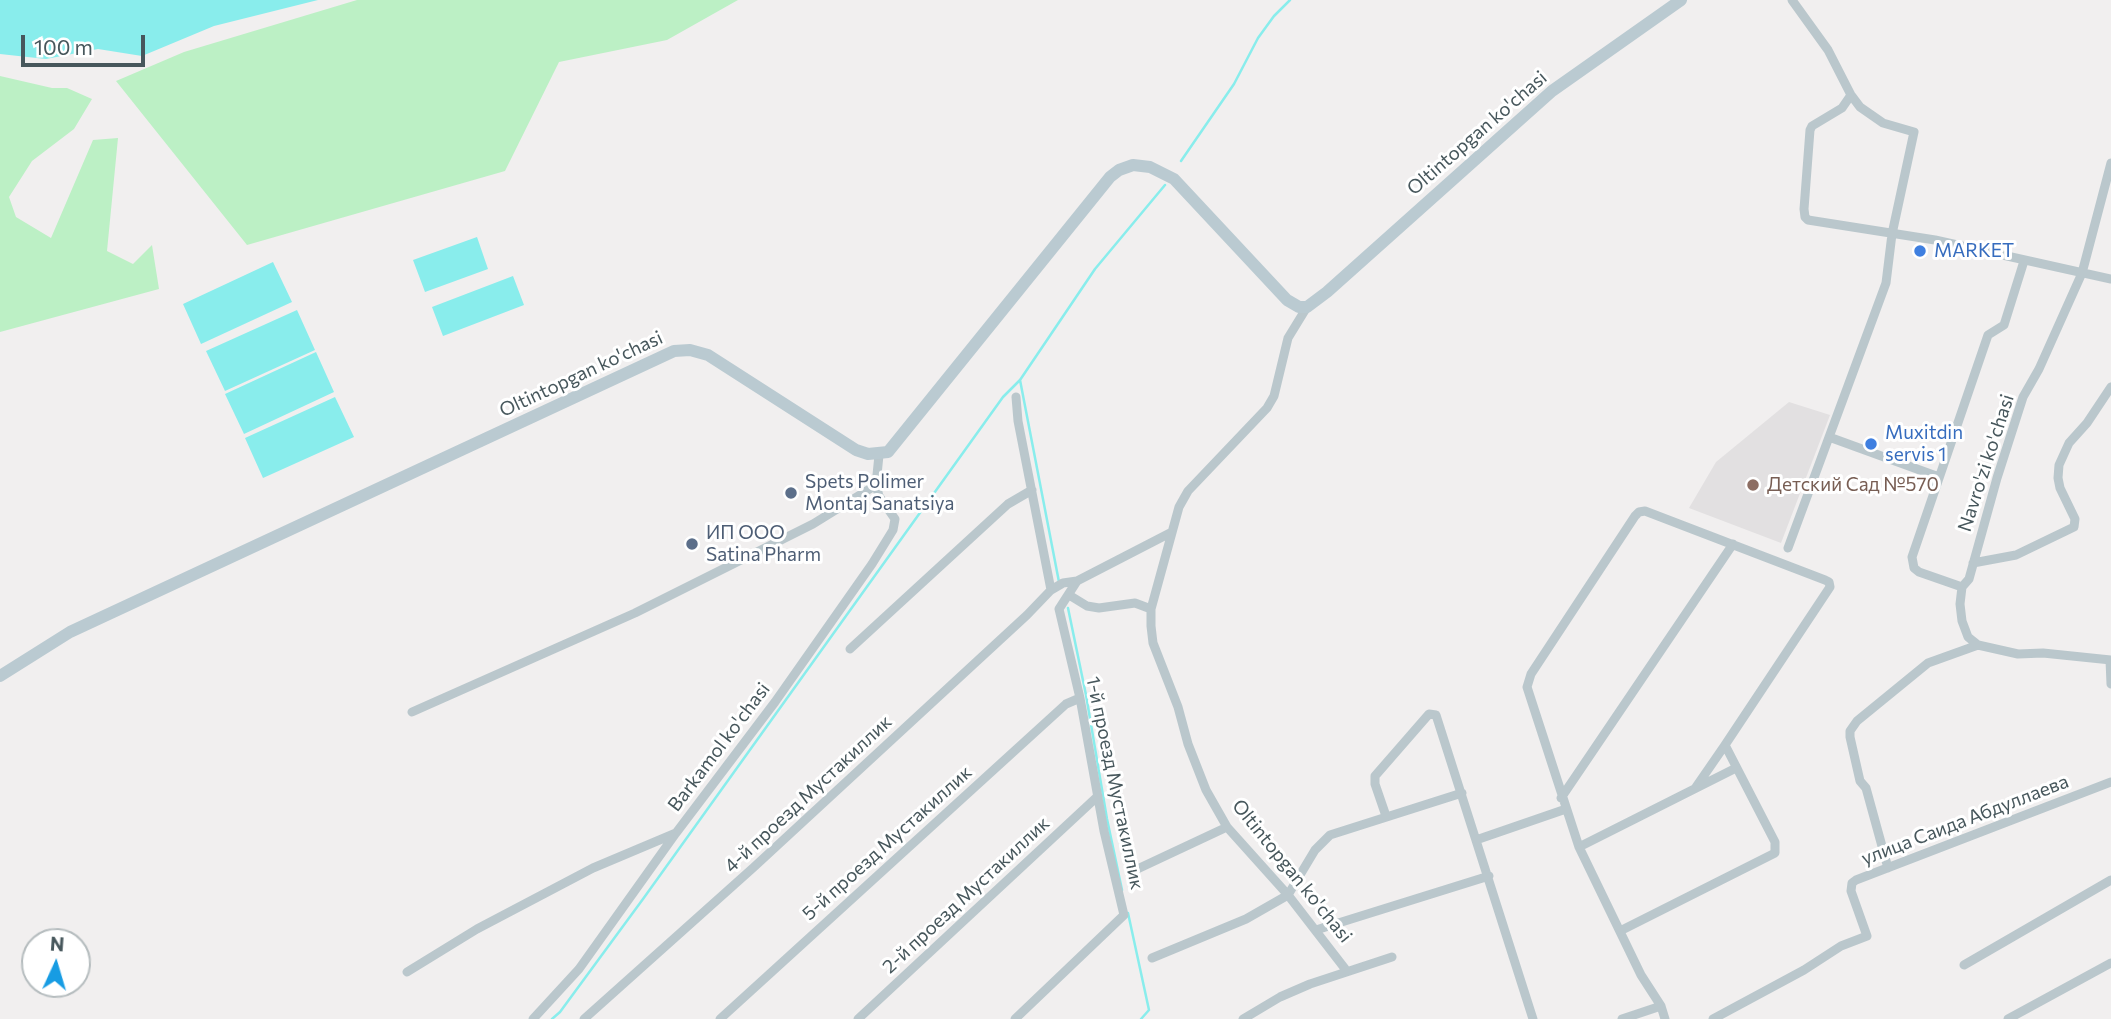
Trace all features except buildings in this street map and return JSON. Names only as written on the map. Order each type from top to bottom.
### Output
[{"type":"street","name":"Oltintopgan ko'chasi","points":[[1346,970],[1287,895],[1227,827],[1206,790],[1153,643],[1151,609],[1170,533],[1188,491],[1267,408],[1274,396],[1288,338],[1307,307],[1552,91],[1681,0]]},
{"type":"street","points":[[1788,548],[1886,283],[1892,234],[1914,132],[1883,123],[1869,115],[1851,95],[1828,50],[1792,0]]},
{"type":"street","points":[[1851,95],[1842,108],[1812,126],[1810,130],[1805,217],[1814,221],[1935,240],[2111,279]]},
{"type":"street","name":"Navro'zi ko'chasi","points":[[1978,645],[1968,637],[1962,621],[1962,587],[1969,579],[2023,397],[2039,369],[2082,273],[2111,163]]},
{"type":"street","points":[[412,712],[635,613],[813,524],[876,485],[879,455],[893,448],[1110,177],[1119,170],[1133,165],[1150,167],[1174,179],[1287,300],[1299,307],[1307,307]]},
{"type":"street","name":"Navro'zi ko'chasi","points":[[1962,587],[1919,572],[1912,562],[1988,335],[2004,325],[2024,261]]},
{"type":"street","name":"Oltintopgan ko'chasi","points":[[0,676],[70,632],[674,351],[690,350],[708,355],[856,450],[879,455]]},
{"type":"street","points":[[1973,563],[2016,555],[2074,527],[2075,519],[2060,488],[2059,465],[2069,443],[2087,423],[2111,387]]},
{"type":"street","points":[[1016,397],[1048,594],[1059,609],[1077,581]]},
{"type":"street","points":[[1829,437],[1939,477]]},
{"type":"street","name":"Barkamol ko'chasi","points":[[533,1019],[579,969],[676,833],[775,702],[872,564],[893,530],[895,520],[879,496],[876,485]]},
{"type":"street","points":[[850,649],[1008,504],[1032,490]]},
{"type":"street","points":[[1665,1019],[1661,1006],[1641,975],[1579,847],[1529,695],[1528,680],[1635,516],[1645,510],[1825,580],[1830,587],[1695,789]]},
{"type":"street","points":[[1048,594],[1063,583],[1077,581],[1170,533]]},
{"type":"street","points":[[1562,798],[1733,544]]},
{"type":"street","name":"4-й проезд Мустакиллик","points":[[584,1019],[754,867],[1048,594]]},
{"type":"street","points":[[1069,595],[1087,606],[1099,608],[1135,603],[1151,609]]},
{"type":"street","name":"1-й проезд Мустакиллик","points":[[1015,1019],[1124,915],[1104,831],[1080,698],[1059,609]]},
{"type":"street","points":[[1888,868],[1866,788],[1860,781],[1850,730],[1857,721],[1927,663],[1978,645],[2018,654],[2043,653],[2110,660],[2111,684]]},
{"type":"street","name":"5-й проезд Мустакиллик","points":[[720,1019],[1066,704],[1080,698]]},
{"type":"street","points":[[1386,817],[1375,776],[1429,714],[1436,715],[1533,1019]]},
{"type":"street","points":[[1620,932],[1775,853],[1775,842],[1725,746]]},
{"type":"street","points":[[1579,847],[1736,768]]},
{"type":"street","name":"улица Саида Абдуллаева","points":[[1713,1019],[1804,970],[1841,946],[1867,936],[1850,886],[1856,880],[2111,782]]},
{"type":"street","points":[[1152,958],[1246,919],[1287,895],[1323,840],[1341,831],[1462,793]]},
{"type":"street","name":"2-й проезд Мустакиллик","points":[[858,1019],[1098,796]]},
{"type":"street","points":[[1476,840],[1566,809]]},
{"type":"street","points":[[1131,872],[1227,827]]},
{"type":"street","points":[[407,972],[477,929],[593,868],[676,833]]},
{"type":"street","points":[[1316,930],[1489,876]]},
{"type":"street","points":[[1964,965],[2111,880]]},
{"type":"street","points":[[1243,1019],[1280,998],[1346,970],[1392,957]]},
{"type":"street","points":[[2008,1019],[2111,963]]},
{"type":"street","points":[[1622,1019],[1661,1006]]},
{"type":"shaded area","name":"Детский Сад №570","points":[[1789,402],[1830,415],[1781,543],[1689,508],[1716,462]]},
{"type":"green space","points":[[357,0],[738,0],[667,40],[559,62],[505,171],[247,245],[116,81],[184,52]]},
{"type":"green space","points":[[0,76],[52,88],[67,88],[92,99],[74,129],[32,161],[9,197],[16,217],[51,238],[93,140],[118,138],[107,251],[133,264],[152,245],[159,289],[0,332]]},
{"type":"water","points":[[0,0],[318,0],[214,26],[142,56],[98,49],[46,59],[0,54]]},
{"type":"water","points":[[477,237],[488,269],[425,292],[413,260]]},
{"type":"water","points":[[273,262],[292,302],[201,344],[183,304]]},
{"type":"water","points":[[513,276],[524,305],[443,336],[432,307]]},
{"type":"water","points":[[297,310],[315,350],[225,391],[206,351]]},
{"type":"water","points":[[316,352],[334,392],[244,434],[225,394]]},
{"type":"water","points":[[335,397],[354,437],[263,478],[245,438]]},
{"type":"waterway","points":[[1181,161],[1234,84],[1258,38],[1290,0]]},
{"type":"waterway","points":[[552,1019],[560,1012],[643,899],[1003,397],[1020,380],[1095,269],[1165,185]]},
{"type":"waterway","points":[[1020,380],[1059,582]]},
{"type":"waterway","points":[[1068,608],[1122,890]]},
{"type":"waterway","points":[[1128,913],[1149,1010],[1141,1019]]},
{"type":"place","name":"MARKET","points":[[1920,251]]},
{"type":"place","name":"Muxitdin servis 1","points":[[1871,444]]},
{"type":"place","name":"Детский Сад №570","points":[[1753,485]]},
{"type":"place","name":"Spets Polimer Montaj Sanatsiya","points":[[791,493]]},
{"type":"place","name":"ИП ООО Satina Pharm","points":[[692,544]]}]
